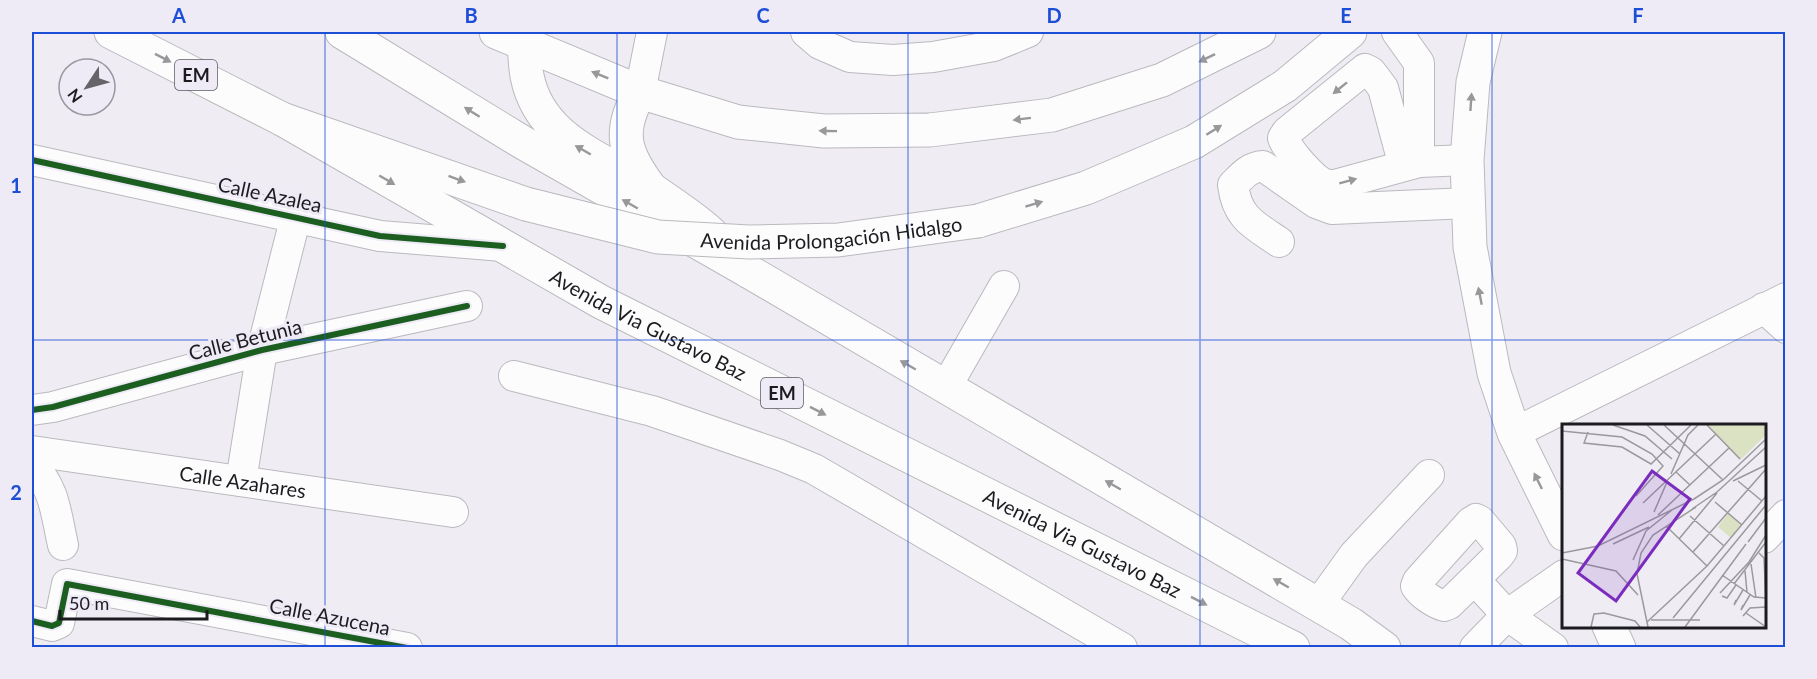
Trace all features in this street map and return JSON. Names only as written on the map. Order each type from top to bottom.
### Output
[{"type":"main road","name":"Avenida Via Gustavo Baz","points":[[111,32],[282,119],[601,302],[1293,648]]},
{"type":"main road","points":[[342,32],[522,142],[748,271],[1351,624],[1384,648]]},
{"type":"main road","points":[[515,36],[640,92],[738,122],[824,131],[930,130],[1052,115],[1162,80],[1258,32]]},
{"type":"main road","name":"Avenida Prolongación Hidalgo","points":[[282,119],[526,204],[658,237],[748,242],[838,240],[978,221],[1086,188],[1194,142],[1285,86],[1350,32]]},
{"type":"main road","points":[[1485,32],[1473,82],[1467,160],[1470,247],[1494,373],[1514,433],[1562,532]]},
{"type":"main road","points":[[515,36],[535,98],[544,116],[558,133],[653,190],[705,229],[748,271]]},
{"type":"main road","points":[[640,92],[631,109],[626,127],[627,143],[630,158],[653,190]]},
{"type":"main road","points":[[1609,628],[1619,648]]},
{"type":"street","points":[[640,92],[650,42],[673,32]]},
{"type":"street","points":[[806,32],[820,44],[850,57],[893,60],[933,57],[994,46],[1028,32]]},
{"type":"street","points":[[1397,32],[1419,63],[1411,164],[1467,160]]},
{"type":"street","name":"Calle Azalea","points":[[32,160],[380,236],[503,246]]},
{"type":"street","points":[[1279,242],[1248,220],[1235,200],[1233,185],[1254,167],[1263,166],[1316,203],[1332,209],[1468,203]]},
{"type":"street","points":[[241,481],[262,350],[296,216]]},
{"type":"street","points":[[946,387],[1004,286]]},
{"type":"street","points":[[1514,433],[1775,303],[1785,328]]},
{"type":"street","name":"Calle Betunia","points":[[32,410],[53,407],[262,350],[467,306]]},
{"type":"street","points":[[514,376],[652,411],[814,469],[1122,648]]},
{"type":"street","name":"Calle Azahares","points":[[32,451],[453,512]]},
{"type":"street","points":[[32,465],[50,489],[63,545]]},
{"type":"street","points":[[1318,605],[1354,555],[1429,475]]},
{"type":"street","points":[[1766,536],[1785,515]]},
{"type":"street","points":[[1475,648],[1507,615],[1562,575]]},
{"type":"street","points":[[1474,580],[1507,615],[1553,648]]},
{"type":"street","name":"Calle Azucena","points":[[32,621],[52,626],[59,623],[67,584],[408,648]]},
{"type":"cycle path","points":[[32,160],[380,236],[503,246]]},
{"type":"cycle path","points":[[32,410],[53,407],[262,350],[467,306]]},
{"type":"cycle path","points":[[32,621],[52,626],[59,623],[67,584],[407,648]]}]
